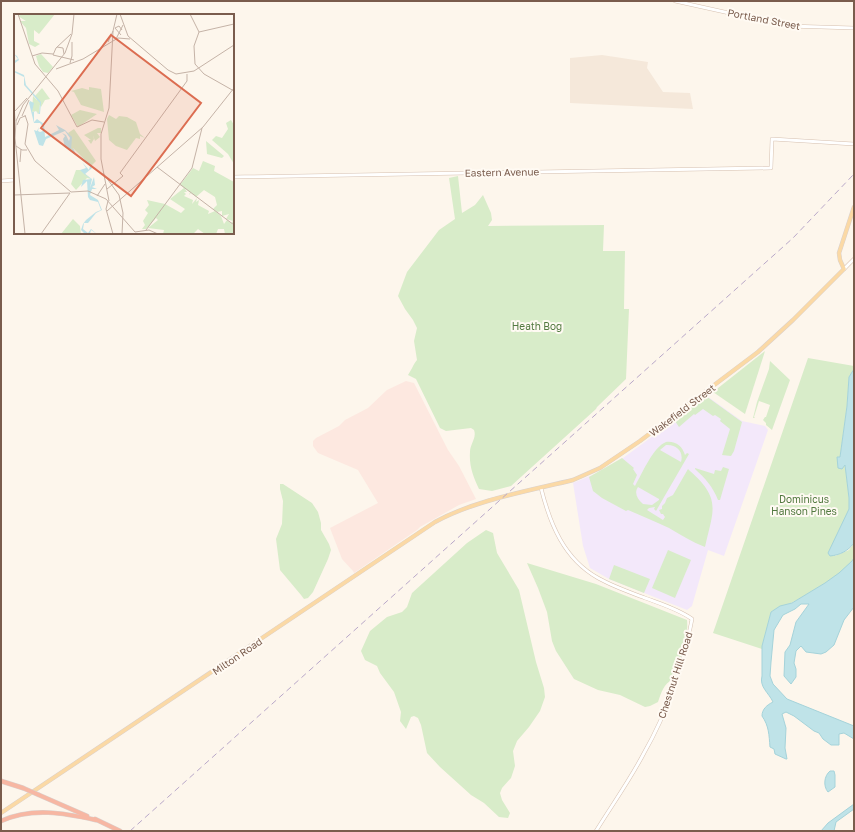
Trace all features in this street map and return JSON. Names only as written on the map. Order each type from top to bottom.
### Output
[{"type":"highway","points":[[1,780],[23,788],[120,831]]},
{"type":"highway","points":[[1,821],[22,814],[44,812],[70,814],[96,820]]},
{"type":"main road","points":[[844,269],[839,253],[854,207]]},
{"type":"main road","name":"Wakefield Street","points":[[476,505],[573,480],[595,471],[648,436],[766,346],[844,269]]},
{"type":"main road","name":"Milton Road","points":[[1,813],[424,529],[448,515],[476,505]]},
{"type":"street","name":"Portland Street","points":[[675,1],[788,26],[854,28]]},
{"type":"street","name":"Eastern Avenue","points":[[234,177],[771,168],[772,139],[854,144]]},
{"type":"street","points":[[1,181],[14,180]]},
{"type":"street","name":"Wakefield Street","points":[[844,269],[854,259]]},
{"type":"street","name":"Chestnut Hill Road","points":[[541,488],[557,534],[567,551],[580,566],[605,582],[675,610],[692,619],[679,669],[662,717],[644,753],[596,831]]},
{"type":"shaded area","points":[[602,55],[648,62],[647,68],[663,92],[690,93],[693,109],[570,103],[570,58]]},
{"type":"shaded area","points":[[406,381],[414,383],[448,450],[459,466],[476,499],[459,505],[420,527],[354,573],[342,559],[330,528],[378,503],[358,470],[318,453],[313,446],[313,441],[339,426],[345,420],[368,408],[387,390]]},
{"type":"shaded area","points":[[707,396],[742,421],[765,426],[768,430],[724,556],[708,550],[692,606],[687,610],[609,579],[590,568],[583,546],[573,483],[602,471],[619,461]]},
{"type":"green space","name":"Heath Bog","points":[[458,176],[462,213],[475,205],[483,195],[491,213],[492,220],[488,226],[604,225],[603,251],[625,251],[624,309],[629,309],[626,379],[596,409],[511,486],[492,491],[479,489],[472,471],[470,452],[475,436],[474,430],[471,428],[446,431],[440,428],[416,379],[408,375],[417,360],[414,341],[417,328],[398,296],[407,272],[439,230],[455,219],[449,178]]},
{"type":"green space","points":[[765,351],[745,414],[713,392]]},
{"type":"green space","name":"Dominicus Hanson Pines","points":[[808,358],[854,366],[854,369],[849,377],[847,406],[840,457],[837,457],[845,464],[849,509],[838,532],[835,556],[849,550],[854,543],[854,558],[851,563],[836,576],[799,599],[771,612],[762,649],[713,633]]},
{"type":"green space","points":[[770,361],[790,380],[772,430],[763,420],[766,417],[770,405],[759,401],[754,417],[755,418],[753,418],[769,369]]},
{"type":"green space","points":[[706,396],[742,422],[734,451],[731,456],[722,455],[730,429],[720,421],[721,419],[715,415],[713,416],[703,409],[695,415],[694,414],[679,427],[675,421],[667,428],[666,427]]},
{"type":"green space","points":[[666,442],[673,442],[682,449],[685,455],[687,453],[689,454],[656,511],[654,509],[655,507],[647,510],[663,520],[665,517],[659,510],[662,509],[662,506],[667,498],[673,495],[688,469],[700,481],[711,498],[711,524],[705,547],[691,541],[669,528],[628,510],[626,511],[602,498],[593,491],[589,477],[622,458],[634,468],[633,469],[637,475],[633,484],[635,486],[652,455],[661,445]],"holes":[[[666,445],[670,445],[678,449],[682,458],[681,462],[660,450]],[[638,487],[659,499],[659,500],[652,505],[643,504],[637,496],[636,491]]]},
{"type":"green space","points":[[723,467],[729,469],[720,500],[718,500],[711,487],[695,468],[714,474],[715,470],[721,471]]},
{"type":"green space","points":[[280,484],[283,484],[312,503],[318,512],[321,530],[331,550],[313,592],[308,598],[304,599],[280,570],[276,539],[282,524],[283,501]]},
{"type":"green space","points":[[486,530],[493,533],[497,553],[519,590],[545,697],[540,711],[517,741],[513,751],[515,766],[511,778],[502,788],[500,793],[502,800],[510,813],[508,818],[499,817],[484,803],[471,795],[427,753],[418,718],[414,716],[411,717],[406,729],[400,721],[401,712],[394,692],[380,673],[377,666],[365,660],[361,651],[370,631],[387,617],[402,612],[407,607],[412,593],[467,543]]},
{"type":"green space","points":[[668,550],[691,560],[675,598],[652,588]]},
{"type":"green space","points":[[527,563],[596,584],[687,620],[685,642],[681,657],[673,679],[665,686],[658,702],[645,707],[620,695],[598,690],[574,679],[556,651],[552,641],[547,612]]},
{"type":"green space","points":[[614,565],[650,579],[644,593],[609,579]]},
{"type":"water","points":[[854,369],[854,543],[844,552],[830,556],[828,553],[849,509],[845,465],[842,469],[838,468],[837,457],[840,457],[847,406],[849,377]]},
{"type":"water","points":[[854,558],[854,607],[844,620],[834,645],[826,652],[821,654],[806,652],[801,646],[796,651],[794,663],[796,677],[791,684],[784,676],[785,652],[790,645],[796,622],[809,604],[801,604],[783,615],[774,630],[770,676],[773,684],[787,699],[854,726],[854,739],[844,733],[839,734],[839,745],[831,745],[823,739],[819,733],[786,712],[782,714],[786,728],[786,759],[775,754],[774,749],[770,747],[767,727],[762,716],[765,708],[773,702],[763,687],[761,680],[762,646],[771,612],[780,606],[792,603],[825,583],[839,573]]},
{"type":"water","points":[[830,771],[834,771],[835,787],[828,792],[825,787],[825,781],[826,776]]},
{"type":"water","points":[[854,804],[854,809],[836,822],[834,831],[821,831],[828,823]]},
{"type":"railway","points":[[130,831],[793,238],[854,174]]}]
